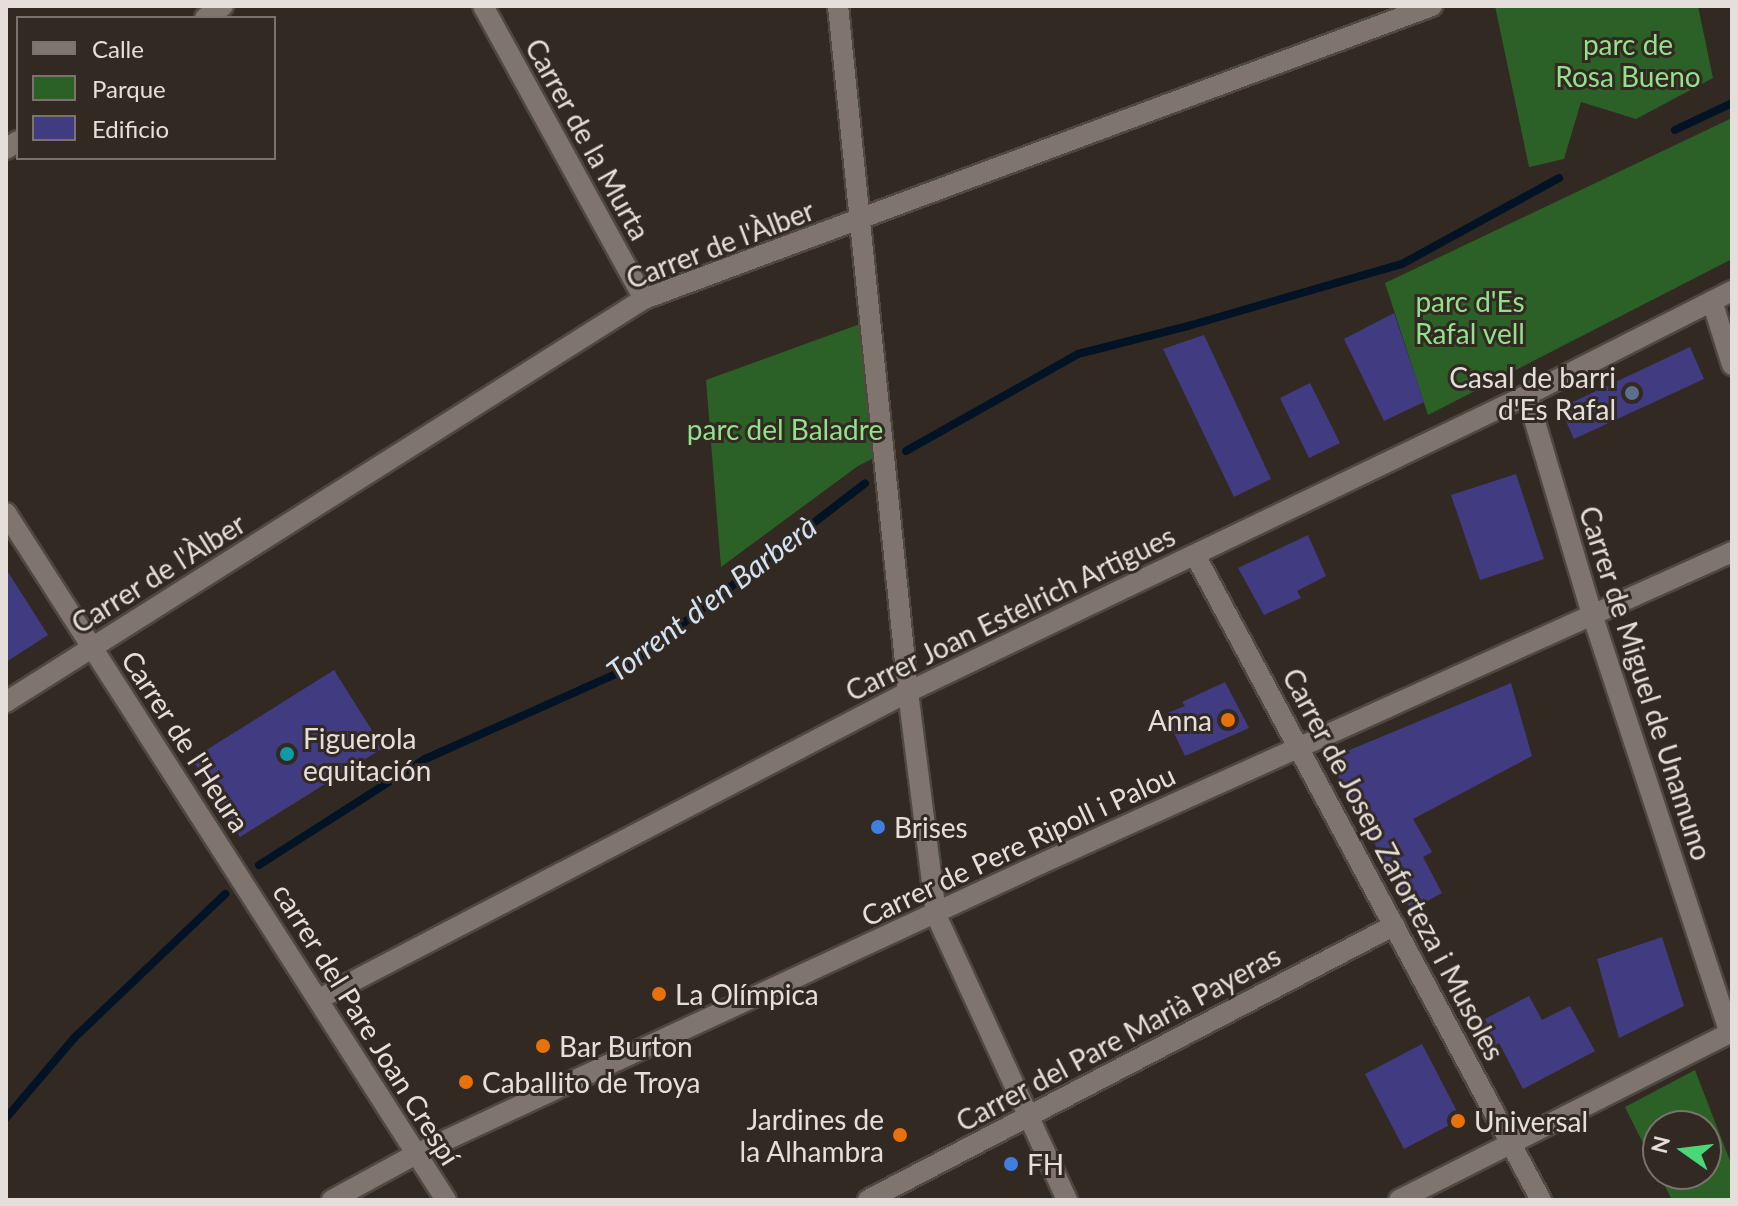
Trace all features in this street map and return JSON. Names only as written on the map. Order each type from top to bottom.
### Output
[{"type":"street","name":"Carrer de la Murta","points":[[483,6],[644,299]]},
{"type":"street","points":[[838,6],[908,692],[936,915],[1067,1200]]},
{"type":"street","name":"Carrer de l'Àlber","points":[[6,702],[644,299],[1432,6]]},
{"type":"street","name":"Carrer Joan Estelrich Artigues","points":[[319,999],[908,692],[1527,395],[1732,291]]},
{"type":"street","points":[[1712,301],[1732,365]]},
{"type":"street","name":"Carrer de Miguel de Unamuno","points":[[1527,395],[1592,614],[1731,1032]]},
{"type":"street","name":"Carrer de l'Heura","points":[[6,513],[242,878]]},
{"type":"street","name":"Carrer de Pere Ripoll i Palou","points":[[332,1200],[416,1154],[1300,746],[1732,552]]},
{"type":"street","name":"Carrer de Josep Zaforteza i Musoles","points":[[1195,555],[1541,1200]]},
{"type":"street","name":"carrer del Pare Joan Crespí","points":[[242,878],[446,1200]]},
{"type":"street","name":"Carrer del Pare Marià Payeras","points":[[868,1200],[1395,925]]},
{"type":"street","points":[[1399,1200],[1731,1032]]},
{"type":"green space","name":"parc de Rosa Bueno","points":[[1495,6],[1698,6],[1713,78],[1636,119],[1581,102],[1564,159],[1529,167]]},
{"type":"green space","name":"parc d'Es Rafal vell","points":[[1732,118],[1732,259],[1428,415],[1385,283]]},
{"type":"green space","name":"parc del Baladre","points":[[871,320],[884,453],[858,466],[721,567],[706,380]]},
{"type":"green space","points":[[1695,1070],[1710,1110],[1642,1110],[1642,1141],[1625,1107]]},
{"type":"green space","points":[[1722,1140],[1732,1166],[1732,1200],[1672,1200],[1667,1190],[1722,1190]]},
{"type":"building","points":[[1394,313],[1424,402],[1384,421],[1344,339]]},
{"type":"building","points":[[1204,335],[1271,479],[1234,497],[1163,349]]},
{"type":"building","name":"Casal de barri d'Es Rafal","points":[[1690,347],[1704,379],[1574,439],[1560,408]]},
{"type":"building","points":[[1310,383],[1340,443],[1309,458],[1280,398]]},
{"type":"building","points":[[1516,474],[1544,559],[1480,580],[1451,495]]},
{"type":"building","points":[[1308,535],[1326,576],[1297,591],[1301,598],[1264,615],[1238,568]]},
{"type":"building","points":[[6,569],[48,635],[6,662]]},
{"type":"building","name":"Figuerola equitación","points":[[334,670],[383,748],[240,837],[192,759]]},
{"type":"building","points":[[1225,682],[1249,728],[1185,756],[1165,714],[1185,706],[1182,702]]},
{"type":"building","points":[[1511,683],[1532,756],[1413,819],[1432,852],[1423,857],[1442,893],[1411,910],[1328,759]]},
{"type":"building","points":[[1662,937],[1684,1006],[1619,1038],[1597,959]]},
{"type":"building","points":[[1529,996],[1542,1020],[1570,1006],[1595,1051],[1523,1089],[1499,1043],[1494,1046],[1483,1025],[1487,1023],[1485,1019]]},
{"type":"building","points":[[1422,1044],[1461,1119],[1404,1149],[1365,1074]]},
{"type":"waterway","name":"Torrent d'en Barberà","points":[[1675,130],[1732,103]]},
{"type":"waterway","name":"Torrent d'en Barberà","points":[[906,451],[1078,354],[1188,326],[1402,264],[1559,178]]},
{"type":"waterway","name":"Torrent d'en Barberà","points":[[259,865],[425,759],[620,672],[865,483]]},
{"type":"waterway","name":"Torrent d'en Barberà","points":[[6,1118],[74,1038],[225,894]]},
{"type":"place","name":"Casal de barri d'Es Rafal","points":[[1632,393]]},
{"type":"place","name":"Anna","points":[[1228,720]]},
{"type":"place","name":"Figuerola equitación","points":[[287,754]]},
{"type":"place","name":"Brises","points":[[878,827]]},
{"type":"place","name":"La Olímpica","points":[[659,994]]},
{"type":"place","name":"Bar Burton","points":[[543,1046]]},
{"type":"place","name":"Caballito de Troya","points":[[466,1082]]},
{"type":"place","name":"Universal","points":[[1458,1121]]},
{"type":"place","name":"Jardines de la Alhambra","points":[[900,1135]]},
{"type":"place","name":"FH","points":[[1011,1164]]}]
